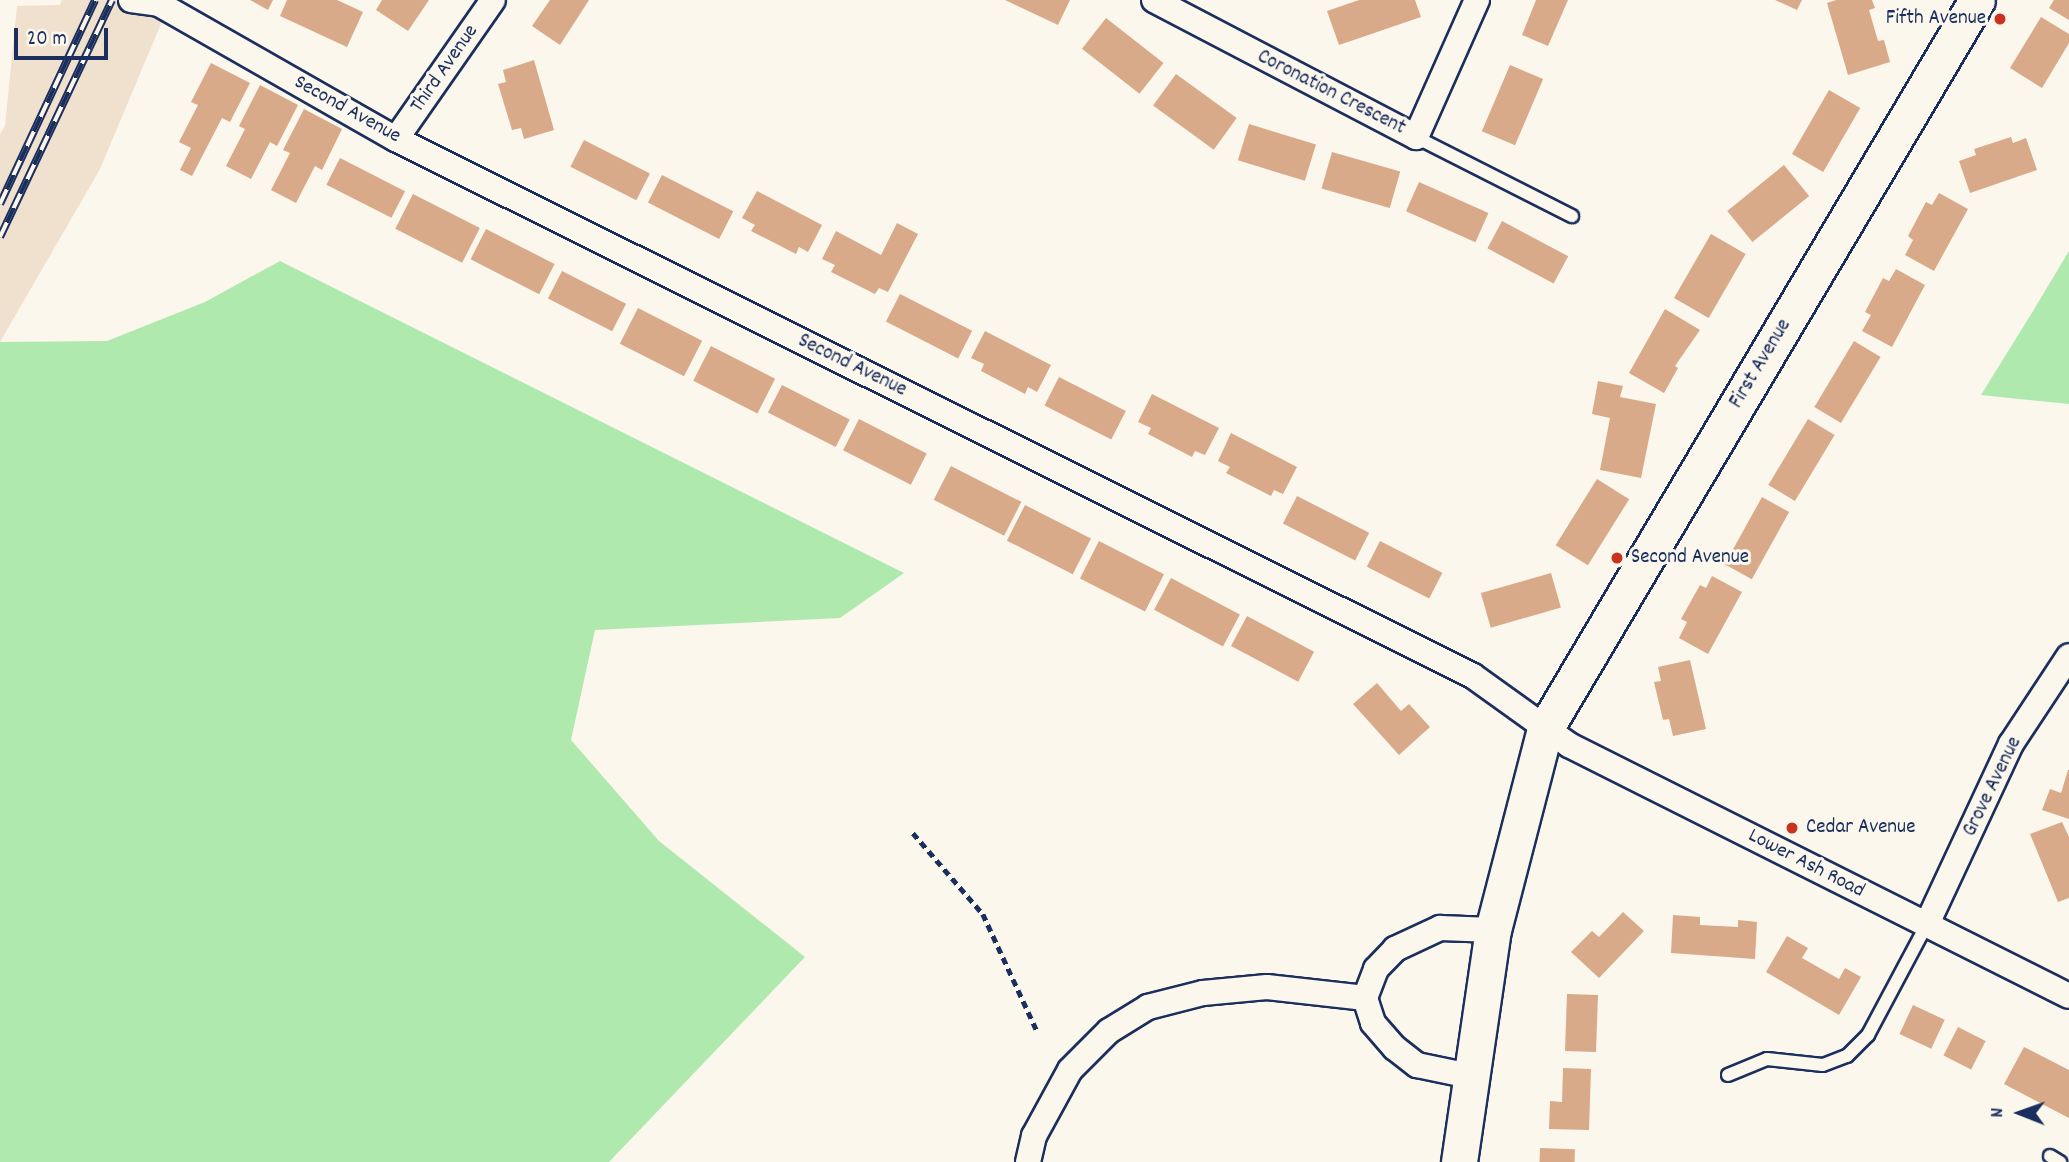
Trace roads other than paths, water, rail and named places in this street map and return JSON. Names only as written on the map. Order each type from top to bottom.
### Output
[{"type":"main road","name":"First Avenue","points":[[1545,729],[1977,0]]},
{"type":"main road","points":[[1459,1162],[1469,1076],[1493,930],[1545,729]]},
{"type":"street","name":"Second Avenue","points":[[131,0],[159,4],[396,139],[1473,676],[1545,729]]},
{"type":"street","name":"Third Avenue","points":[[396,139],[493,0]]},
{"type":"street","name":"Coronation Crescent","points":[[1151,1],[1416,137],[1477,0]]},
{"type":"street","name":"Grove Avenue","points":[[1927,924],[2011,744],[2069,656]]},
{"type":"street","name":"Lower Ash Road","points":[[1545,729],[2069,996]]},
{"type":"street","points":[[1469,1076],[1418,1065],[1395,1048],[1373,1023],[1365,998],[1376,969],[1395,949],[1440,928],[1493,930]]},
{"type":"street","points":[[1028,1162],[1034,1136],[1070,1070],[1110,1031],[1148,1007],[1203,993],[1267,988],[1365,998]]},
{"type":"lane","points":[[1416,137],[1572,216]]},
{"type":"lane","points":[[1728,1075],[1768,1059],[1823,1065],[1847,1056],[1868,1035],[1927,924]]},
{"type":"railway","points":[[0,204],[95,0]]},
{"type":"railway","points":[[0,237],[112,0]]},
{"type":"place","name":"Fifth Avenue","points":[[2000,19]]},
{"type":"place","name":"Second Avenue","points":[[1617,558]]},
{"type":"place","name":"Cedar Avenue","points":[[1792,828]]}]
